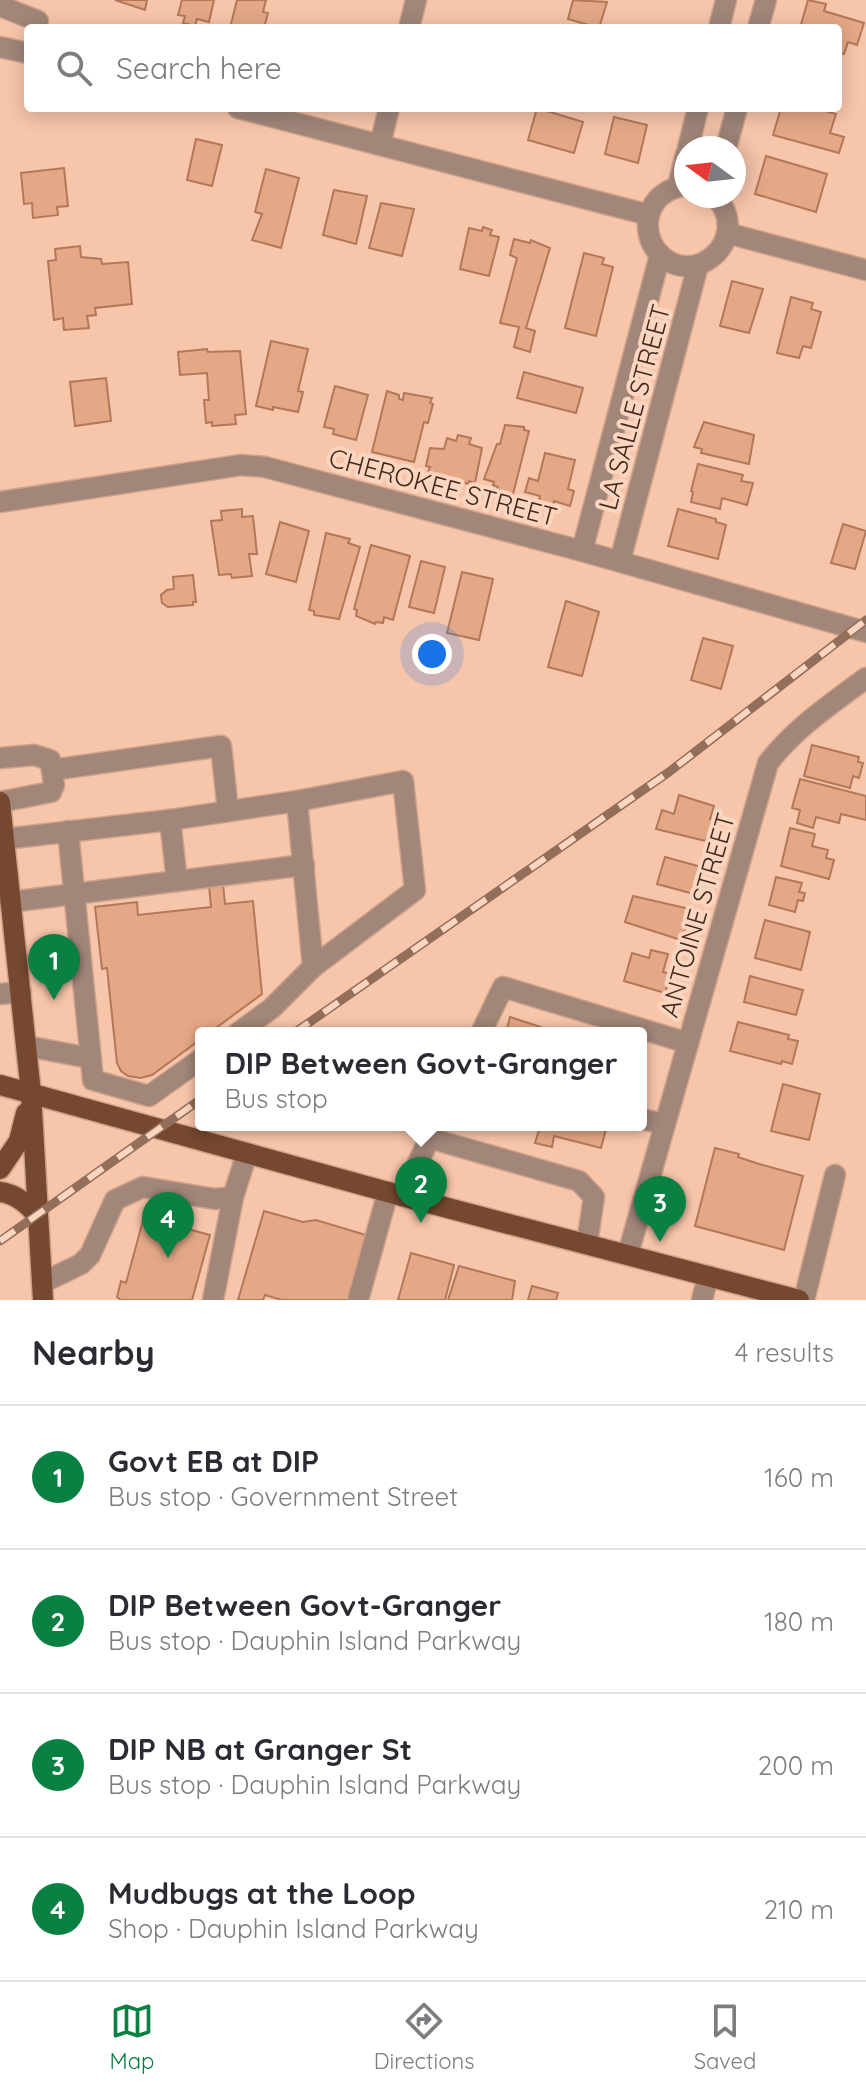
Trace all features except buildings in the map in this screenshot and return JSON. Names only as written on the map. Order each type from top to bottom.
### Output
[{"type":"main road","points":[[0,802],[10,902],[10,993],[26,1046],[42,1291]]},
{"type":"main road","points":[[0,1085],[395,1194],[801,1300]]},
{"type":"main road","points":[[0,1169],[19,1141],[31,1093]]},
{"type":"main road","points":[[0,1192],[25,1202],[37,1215]]},
{"type":"street","points":[[410,24],[416,0]]},
{"type":"street","points":[[720,24],[726,0]]},
{"type":"street","points":[[759,24],[766,0]]},
{"type":"street","points":[[5,5],[38,21],[37,24]]},
{"type":"street","points":[[0,47],[24,52]]},
{"type":"street","points":[[253,112],[649,215]]},
{"type":"street","points":[[380,145],[388,112]]},
{"type":"street","points":[[691,136],[697,112]]},
{"type":"street","points":[[729,136],[736,112]]},
{"type":"street","points":[[674,190],[659,197],[649,215],[649,236],[660,255],[677,265],[698,265],[717,253],[727,233],[723,208]]},
{"type":"street","points":[[727,233],[866,270]]},
{"type":"street","name":"LA SALLE STREET","points":[[582,551],[660,255]]},
{"type":"street","name":"LA SALLE STREET","points":[[620,561],[698,265]]},
{"type":"street","name":"CHEROKEE STREET","points":[[0,502],[241,465],[265,467],[620,561],[866,632]]},
{"type":"street","name":"ANTOINE STREET","points":[[628,1254],[768,763],[806,722],[866,678]]},
{"type":"street","points":[[52,770],[221,746],[228,811]]},
{"type":"street","points":[[0,758],[42,756],[50,760],[54,785],[51,792],[0,802]]},
{"type":"street","points":[[4,839],[170,820],[403,781],[415,890],[313,967],[272,1008],[246,1027]]},
{"type":"street","points":[[297,801],[313,967]]},
{"type":"street","points":[[170,820],[177,881]]},
{"type":"street","points":[[68,831],[93,1080],[149,1096]]},
{"type":"street","points":[[10,902],[304,865]]},
{"type":"street","points":[[484,1027],[503,987],[635,1027]]},
{"type":"street","points":[[647,1031],[688,1043]]},
{"type":"street","points":[[26,1046],[90,1058]]},
{"type":"street","points":[[141,1123],[149,1096],[195,1063]]},
{"type":"street","points":[[647,1120],[665,1124]]},
{"type":"street","points":[[358,1300],[395,1194],[433,1132],[579,1181],[594,1197],[587,1243]]},
{"type":"street","points":[[213,1300],[233,1197],[247,1153]]},
{"type":"street","points":[[801,1300],[835,1175]]},
{"type":"street","points":[[42,1291],[90,1255],[115,1200],[143,1187],[215,1199],[233,1197]]},
{"type":"street","points":[[702,1300],[708,1276]]},
{"type":"railway","points":[[303,1027],[669,772],[866,620]]},
{"type":"railway","points":[[0,1241],[195,1103]]},
{"type":"place","name":"Govt EB at DIP","points":[[54,1000]]},
{"type":"place","name":"DIP Between Govt-Granger","points":[[421,1223]]},
{"type":"place","name":"DIP NB at Granger St","points":[[660,1242]]},
{"type":"place","name":"Mudbugs at the Loop","points":[[168,1258]]}]
